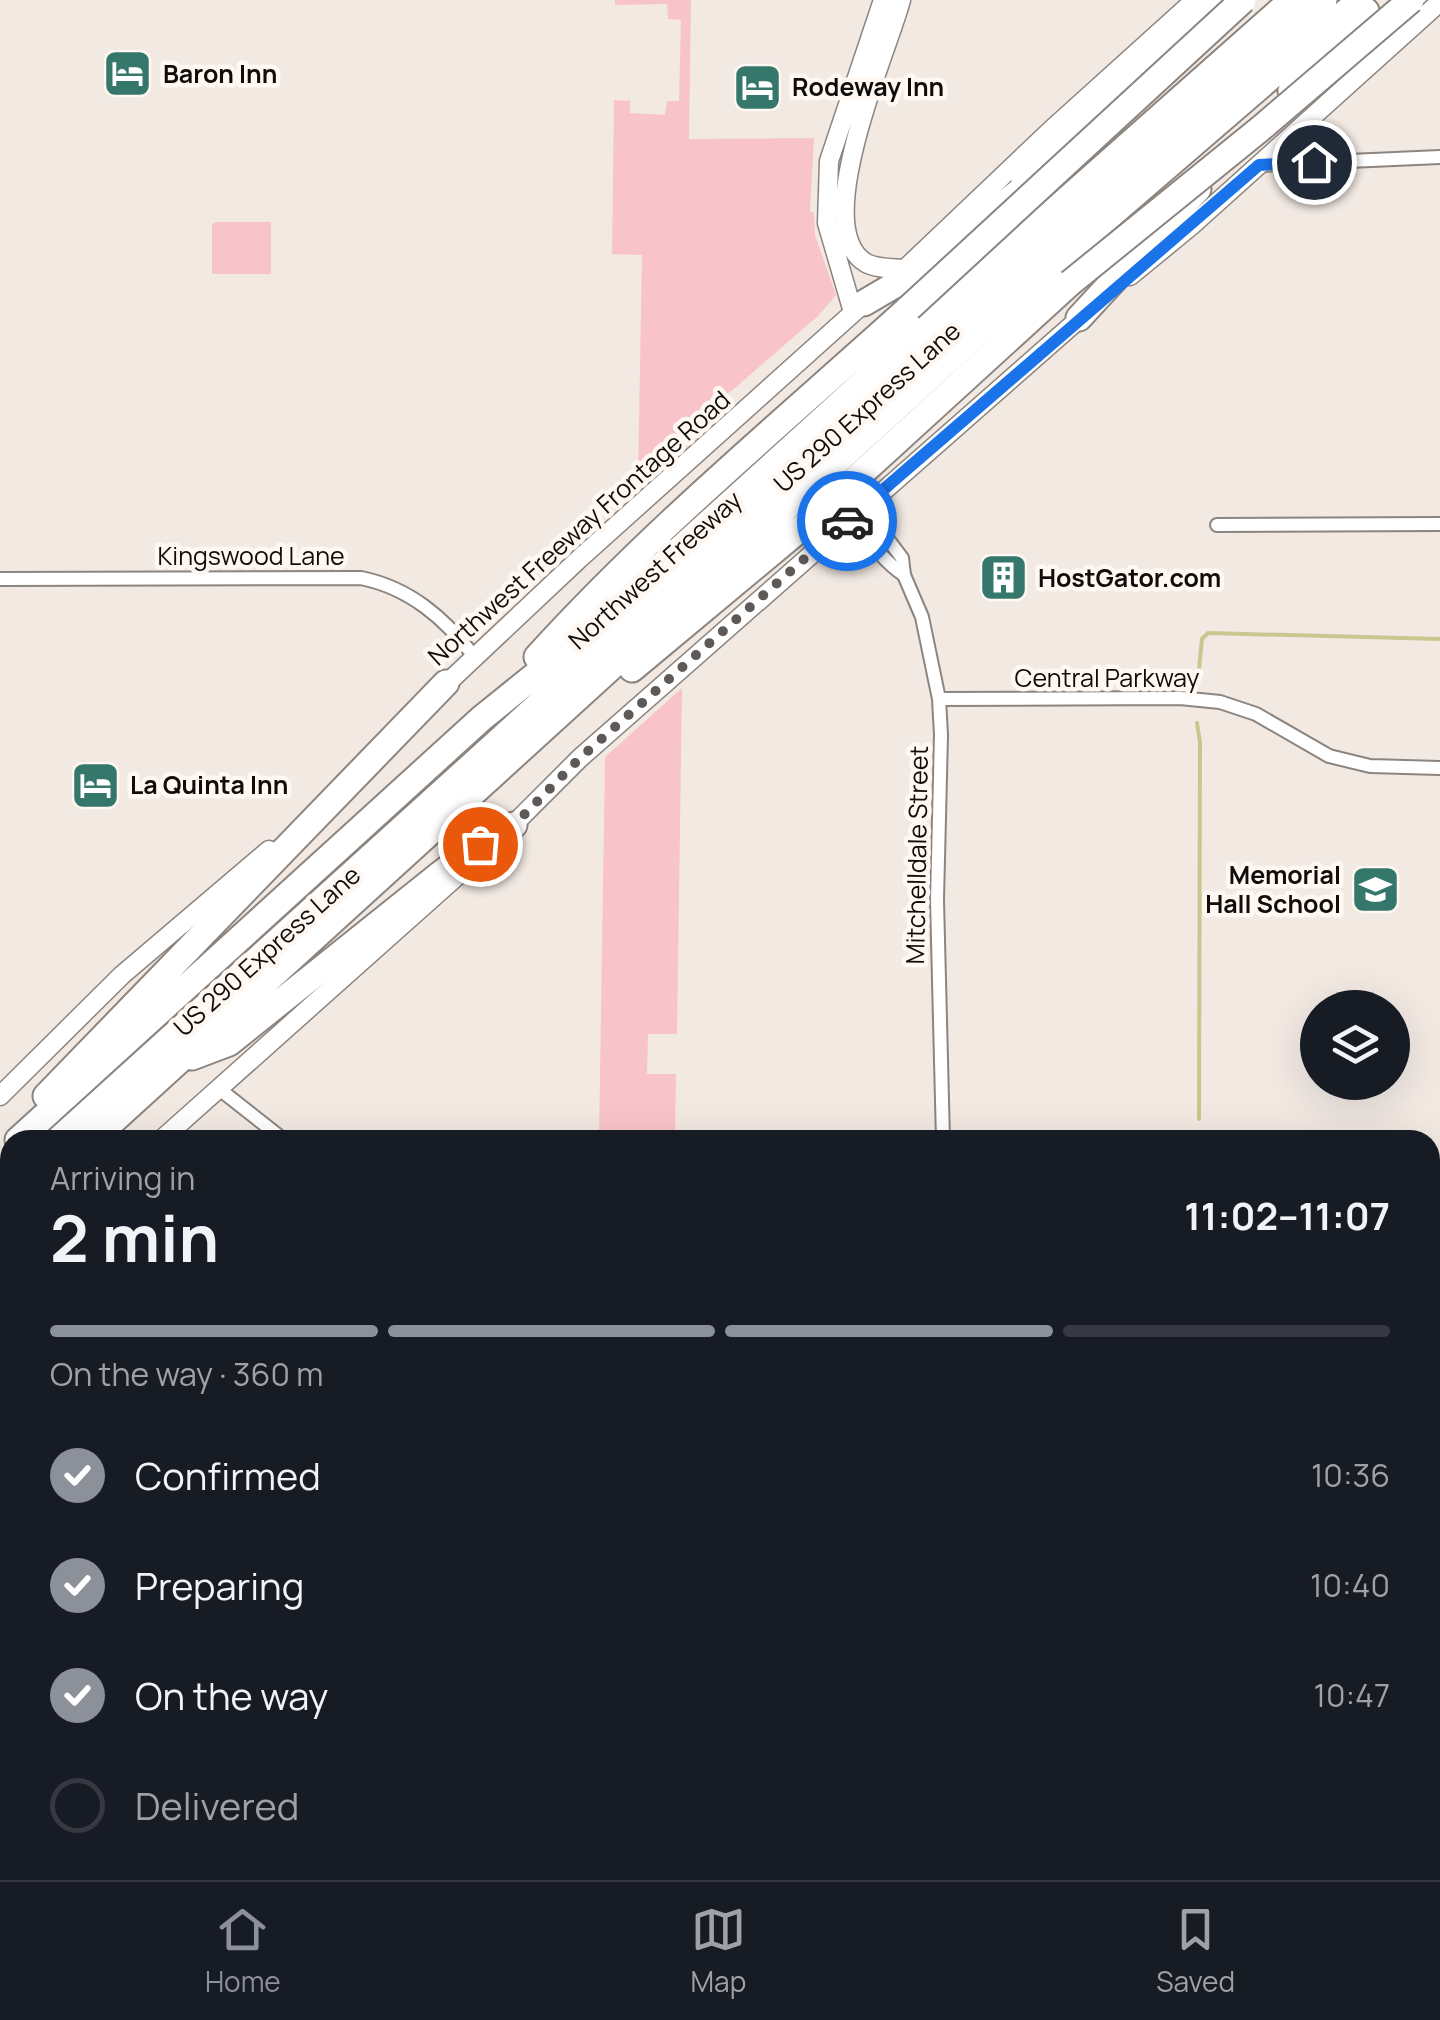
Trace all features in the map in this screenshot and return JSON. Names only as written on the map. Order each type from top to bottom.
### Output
[{"type":"highway","points":[[994,209],[1219,0]]},
{"type":"highway","points":[[482,718],[584,605],[1243,0]]},
{"type":"highway","points":[[859,308],[915,274],[994,209],[1276,0]]},
{"type":"highway","name":"Northwest Freeway","points":[[28,1130],[482,718],[584,634],[1292,0]]},
{"type":"highway","name":"US 290 Express Lane","points":[[69,1130],[1019,269],[1324,0]]},
{"type":"highway","name":"Northwest Freeway","points":[[103,1130],[1055,263],[1360,0]]},
{"type":"highway","points":[[1079,318],[1376,0]]},
{"type":"highway","points":[[554,719],[584,709],[752,571],[1070,283],[1260,129],[1410,0]]},
{"type":"highway","points":[[27,1130],[49,1090],[446,683]]},
{"type":"highway","points":[[178,1062],[230,1043],[439,875],[480,844],[514,825]]},
{"type":"main road","points":[[859,308],[828,222],[829,160],[884,0]]},
{"type":"main road","points":[[901,0],[846,172],[845,220],[853,249],[866,262],[904,269]]},
{"type":"main road","name":"Northwest Freeway Frontage Road","points":[[0,1096],[122,975],[305,820],[474,656],[904,269],[1195,0]]},
{"type":"main road","points":[[171,1130],[514,825],[580,758],[1079,318],[1192,226],[1440,2]]},
{"type":"street","points":[[1259,165],[1440,157]]},
{"type":"street","name":"Mitchelldale Street","points":[[881,491],[876,510],[878,526],[902,558],[904,576],[922,617],[938,700],[941,735],[937,900],[943,1130]]},
{"type":"street","points":[[1217,525],[1440,524]]},
{"type":"street","name":"Mitchelldale Street","points":[[839,528],[861,534],[890,567],[904,576]]},
{"type":"street","name":"Kingswood Lane","points":[[0,579],[361,578],[381,582],[428,607],[474,656]]},
{"type":"street","name":"Central Parkway","points":[[938,700],[1180,698],[1220,702],[1256,714],[1330,756],[1370,766],[1440,768]]},
{"type":"street","points":[[218,1088],[271,1130]]},
{"type":"shaded area","points":[[615,0],[691,0],[689,139],[814,138],[810,211],[814,213],[815,235],[836,295],[818,316],[638,477],[642,255],[612,254],[614,100],[630,101],[630,113],[665,115],[667,101],[679,101],[681,20],[668,19],[667,4],[615,5]]},
{"type":"shaded area","points":[[271,222],[271,274],[212,274],[212,224]]},
{"type":"shaded area","points":[[682,688],[677,1034],[648,1034],[647,1074],[676,1074],[675,1130],[599,1130],[605,757]]},
{"type":"waterway","points":[[1198,680],[1202,639],[1208,633],[1440,639]]},
{"type":"waterway","points":[[1197,723],[1199,1119]]},
{"type":"way so far","points":[[480,844],[514,825],[580,758],[847,521]]},
{"type":"place","name":"Baron Inn","points":[[128,74]]},
{"type":"place","name":"Rodeway Inn","points":[[757,87]]},
{"type":"place","name":"HostGator.com","points":[[1003,578]]},
{"type":"place","name":"La Quinta Inn","points":[[95,785]]},
{"type":"place","name":"Memorial Hall School","points":[[1376,889]]},
{"type":"route","points":[[847,521],[1259,165],[1314,162]]}]
